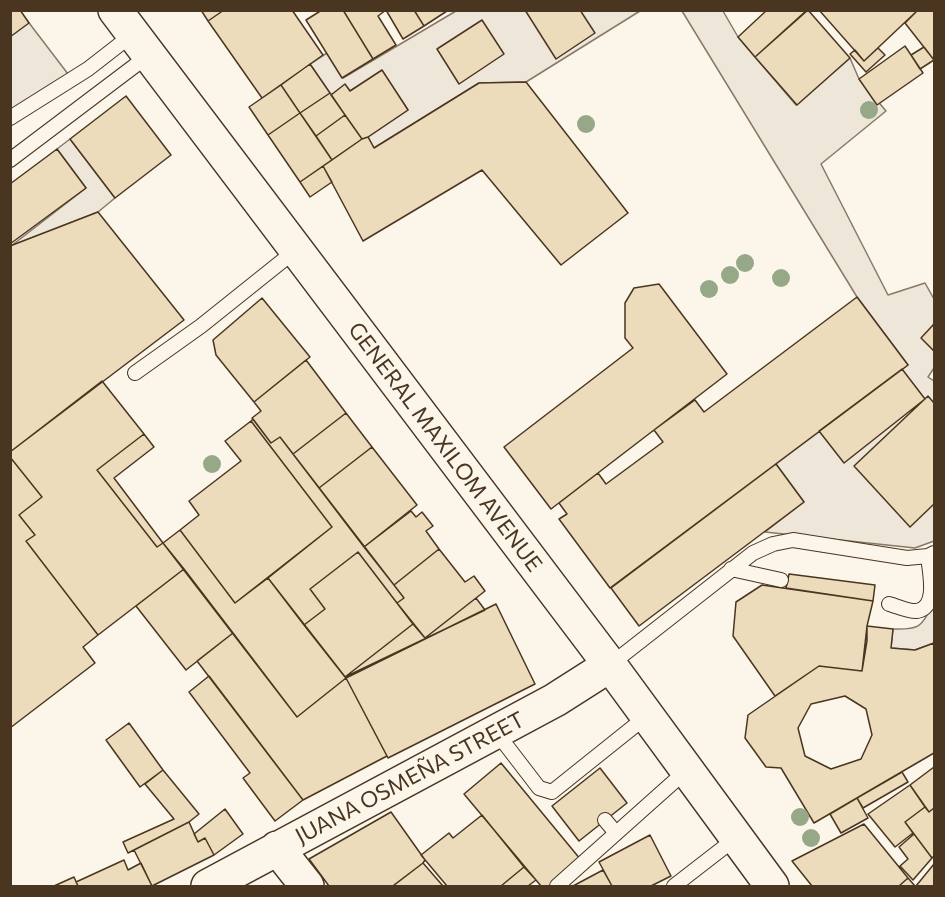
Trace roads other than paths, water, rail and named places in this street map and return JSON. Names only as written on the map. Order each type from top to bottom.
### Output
[{"type":"main road","name":"GENERAL MAXILOM AVENUE","points":[[133,33],[610,665],[772,886]]},
{"type":"main road","name":"JUANA OSMEÑA STREET","points":[[208,886],[555,700],[610,665]]},
{"type":"main road","points":[[277,848],[307,886]]},
{"type":"lane","points":[[10,118],[88,69],[133,33]]},
{"type":"lane","points":[[10,160],[133,33]]},
{"type":"lane","points":[[135,373],[210,319],[296,250]]},
{"type":"lane","points":[[610,665],[731,569],[753,553],[773,544],[793,540],[907,558],[931,554],[931,597],[926,606],[916,611],[889,604]]},
{"type":"lane","points":[[731,569],[781,580]]},
{"type":"lane","points":[[496,732],[539,788],[552,792],[574,782],[647,716]]},
{"type":"lane","points":[[557,886],[687,770]]},
{"type":"lane","points":[[605,820],[616,833]]},
{"type":"lane","points":[[674,886],[736,838]]}]
